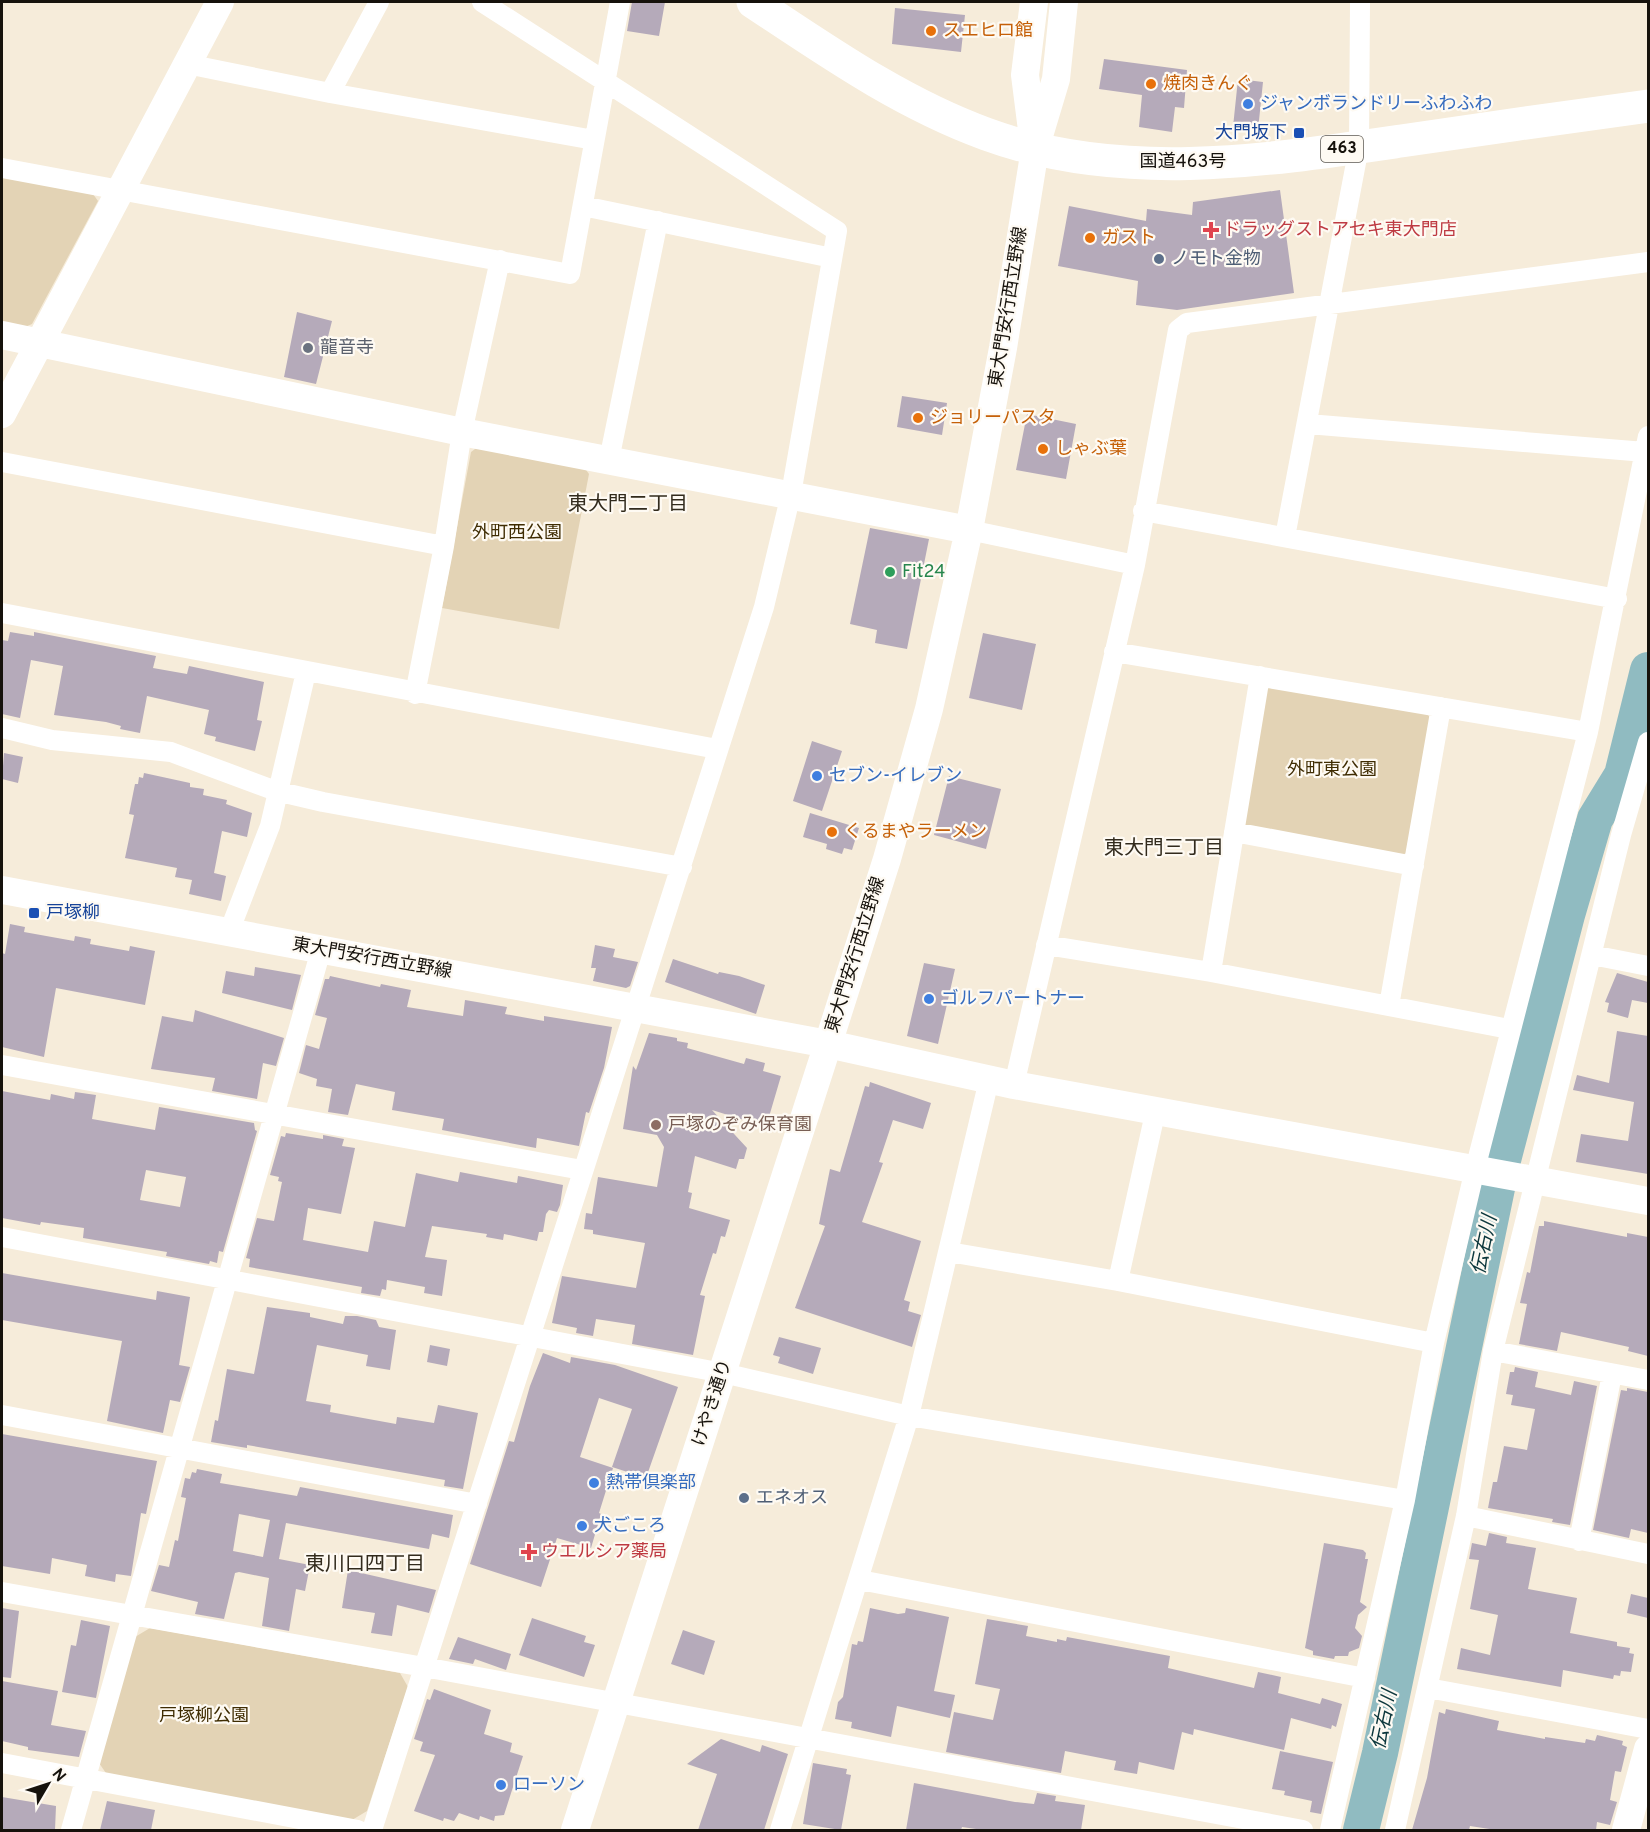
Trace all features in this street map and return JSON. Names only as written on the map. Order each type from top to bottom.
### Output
[{"type":"highway","name":"国道463号","points":[[753,2],[864,75],[935,113],[987,135],[1035,149],[1105,160],[1186,165],[1265,160],[1648,106]]},
{"type":"street","points":[[2,414],[37,342],[220,2]]},
{"type":"street","points":[[330,93],[379,2]]},
{"type":"street","points":[[372,1830],[764,608],[791,494],[837,231],[482,2]]},
{"type":"street","points":[[2,168],[570,273],[620,2]]},
{"type":"street","points":[[1034,2],[1025,75],[1035,149]]},
{"type":"street","points":[[1035,149],[1056,79],[1064,2]]},
{"type":"street","points":[[1285,537],[1359,147],[1360,2]]},
{"type":"street","points":[[187,64],[330,93],[594,140]]},
{"type":"street","name":"東大門安行西立野線","points":[[2,890],[828,1044],[887,859],[925,721],[969,530],[1003,348],[1035,149]]},
{"type":"street","points":[[583,206],[832,258]]},
{"type":"street","points":[[609,460],[658,220]]},
{"type":"street","points":[[415,694],[444,546],[462,432],[500,260]]},
{"type":"street","points":[[780,1830],[860,1580],[909,1416],[949,1252],[1046,945],[1135,565],[1143,511],[1178,330],[1187,323],[1648,262]]},
{"type":"street","points":[[2,335],[462,432],[791,494],[1135,565]]},
{"type":"street","points":[[1308,424],[1647,444],[1588,732],[1509,1029],[1480,1170],[1434,1343],[1405,1500],[1330,1830]]},
{"type":"street","points":[[2,462],[444,546]]},
{"type":"street","points":[[1143,511],[1617,599]]},
{"type":"street","points":[[2,613],[415,694],[717,749]]},
{"type":"street","points":[[1114,652],[1588,732]]},
{"type":"street","points":[[229,932],[270,825],[276,791],[306,672]]},
{"type":"street","points":[[1210,972],[1260,676]]},
{"type":"street","points":[[1389,1006],[1441,708]]},
{"type":"street","points":[[2,728],[52,740],[171,752],[276,791],[682,867]]},
{"type":"street","points":[[1395,1830],[1466,1516],[1493,1352],[1527,1179],[1593,955],[1621,836],[1648,742]]},
{"type":"street","points":[[1234,832],[1414,866]]},
{"type":"street","points":[[1046,945],[1210,972],[1509,1029]]},
{"type":"street","points":[[71,1830],[321,950]]},
{"type":"street","points":[[1593,955],[1648,966]]},
{"type":"street","points":[[828,1044],[1001,1082],[1648,1201]]},
{"type":"street","name":"けやき通り","points":[[575,1830],[828,1044]]},
{"type":"street","points":[[2,1065],[582,1170]]},
{"type":"street","points":[[1118,1281],[1156,1109]]},
{"type":"street","points":[[2,1237],[531,1335],[723,1373],[909,1416],[1405,1500]]},
{"type":"street","points":[[949,1252],[1118,1281],[1434,1343]]},
{"type":"street","points":[[1493,1352],[1648,1380]]},
{"type":"street","points":[[1579,1541],[1612,1374]]},
{"type":"street","points":[[2,1415],[477,1504]]},
{"type":"street","points":[[1466,1516],[1648,1554]]},
{"type":"street","points":[[860,1580],[1365,1678]]},
{"type":"street","points":[[2,1592],[132,1617],[424,1667],[1303,1830]]},
{"type":"street","points":[[1428,1688],[1648,1729]]},
{"type":"street","points":[[1626,1830],[1648,1749]]},
{"type":"street","points":[[2,1763],[358,1830]]},
{"type":"green space","points":[[2,175],[93,194],[98,201],[32,324],[25,327],[2,323]]},
{"type":"green space","name":"外町西公園","points":[[479,446],[584,467],[589,474],[559,629],[442,608],[471,452]]},
{"type":"green space","name":"外町東公園","points":[[1274,683],[1426,712],[1431,719],[1406,853],[1398,858],[1244,829],[1266,689]]},
{"type":"green space","name":"戸塚柳公園","points":[[150,1628],[400,1673],[408,1687],[367,1811],[352,1820],[108,1776],[99,1763],[135,1637]]},
{"type":"building","points":[[632,2],[665,2],[659,36],[627,31]]},
{"type":"building","points":[[895,8],[965,15],[961,52],[892,44]]},
{"type":"building","points":[[1104,59],[1187,70],[1184,108],[1175,107],[1172,132],[1139,127],[1142,95],[1099,89]]},
{"type":"building","points":[[1238,79],[1263,82],[1258,130],[1233,127]]},
{"type":"building","points":[[1280,190],[1294,293],[1177,310],[1136,305],[1138,281],[1058,266],[1069,206],[1146,221],[1147,209],[1192,215],[1193,202]]},
{"type":"building","points":[[297,312],[332,321],[316,384],[284,377]]},
{"type":"building","points":[[902,396],[947,403],[942,435],[897,427]]},
{"type":"building","points":[[1027,414],[1076,424],[1066,479],[1016,470]]},
{"type":"building","points":[[870,528],[929,539],[907,649],[875,643],[877,630],[850,624]]},
{"type":"building","points":[[10,632],[34,636],[34,632],[156,656],[153,668],[187,674],[189,666],[264,682],[257,720],[262,721],[255,751],[215,741],[216,737],[204,734],[209,710],[147,696],[140,733],[120,729],[121,726],[106,722],[54,715],[63,666],[31,660],[20,718],[2,714],[2,640],[8,641]]},
{"type":"building","points":[[983,633],[1036,644],[1022,710],[969,698]]},
{"type":"building","name":"セブン-イレブン","points":[[812,741],[842,751],[822,811],[793,801]]},
{"type":"building","points":[[4,753],[23,757],[18,783],[2,779]]},
{"type":"building","points":[[144,773],[190,783],[190,787],[204,789],[203,795],[227,800],[226,804],[252,813],[247,837],[222,831],[214,873],[226,876],[221,901],[189,894],[192,880],[175,877],[177,868],[125,858],[134,815],[129,814],[135,784],[138,784],[139,777],[143,778]]},
{"type":"building","points":[[949,776],[1001,789],[986,849],[934,835]]},
{"type":"building","points":[[810,813],[859,828],[852,850],[844,848],[842,854],[826,849],[827,844],[803,837]]},
{"type":"building","points":[[10,924],[25,927],[24,932],[74,941],[75,936],[91,939],[90,944],[129,951],[130,946],[155,951],[145,1005],[56,988],[44,1057],[2,1047],[2,953],[5,954]]},
{"type":"building","points":[[595,945],[615,949],[613,957],[638,962],[630,986],[626,988],[593,981],[596,968],[591,968]]},
{"type":"building","points":[[673,959],[718,974],[719,972],[739,976],[765,985],[756,1014],[665,982]]},
{"type":"building","points":[[924,963],[955,969],[938,1044],[907,1036]]},
{"type":"building","points":[[255,967],[301,975],[292,1010],[222,993],[226,971],[254,976]]},
{"type":"building","points":[[1617,973],[1648,982],[1648,1003],[1632,1000],[1628,1018],[1607,1012],[1609,1003],[1605,1002]]},
{"type":"building","points":[[330,976],[380,987],[381,984],[411,990],[407,1007],[463,1016],[465,1000],[507,1007],[505,1014],[544,1021],[544,1016],[612,1027],[604,1068],[589,1113],[586,1112],[579,1146],[537,1138],[536,1148],[442,1130],[444,1119],[392,1110],[395,1092],[356,1084],[348,1115],[328,1112],[332,1089],[316,1086],[317,1079],[299,1073],[306,1045],[319,1049],[327,1018],[315,1015],[325,979],[329,979]]},
{"type":"building","points":[[195,1010],[284,1038],[276,1066],[263,1063],[257,1099],[212,1091],[215,1078],[151,1069],[162,1016],[193,1022]]},
{"type":"building","points":[[1617,1031],[1648,1036],[1648,1174],[1576,1162],[1581,1134],[1628,1141],[1634,1102],[1573,1090],[1577,1075],[1609,1083]]},
{"type":"building","points":[[649,1033],[677,1038],[677,1041],[688,1043],[687,1048],[744,1064],[746,1058],[765,1063],[763,1071],[781,1076],[766,1127],[712,1110],[747,1148],[744,1159],[739,1159],[736,1169],[695,1156],[688,1192],[692,1193],[689,1208],[730,1220],[725,1237],[721,1236],[716,1254],[713,1253],[700,1295],[705,1296],[693,1355],[632,1344],[635,1325],[596,1319],[593,1336],[576,1333],[577,1328],[552,1323],[562,1276],[636,1288],[645,1243],[593,1234],[593,1230],[584,1229],[586,1213],[592,1214],[598,1177],[657,1187],[664,1147],[657,1135],[623,1129],[633,1066],[636,1070]]},
{"type":"building","points":[[870,1082],[931,1103],[923,1129],[893,1120],[879,1162],[883,1163],[862,1222],[921,1241],[904,1300],[910,1302],[908,1311],[921,1315],[912,1347],[795,1308],[825,1226],[819,1224],[830,1169],[840,1172],[865,1086],[869,1087]]},
{"type":"building","points":[[2,1091],[50,1100],[51,1094],[74,1099],[75,1092],[96,1095],[92,1119],[155,1130],[159,1107],[254,1123],[257,1131],[223,1252],[219,1251],[217,1263],[210,1261],[209,1264],[166,1256],[167,1252],[83,1238],[84,1228],[41,1222],[40,1225],[2,1218]],"holes":[[[146,1170],[186,1177],[180,1207],[140,1200]]]},
{"type":"building","points":[[286,1133],[323,1139],[323,1135],[344,1139],[342,1146],[355,1148],[341,1214],[308,1208],[303,1240],[368,1252],[374,1221],[405,1227],[416,1173],[458,1182],[460,1172],[517,1183],[518,1176],[563,1185],[560,1205],[557,1212],[549,1210],[546,1214],[543,1232],[539,1232],[537,1241],[504,1234],[503,1240],[486,1237],[487,1234],[432,1226],[425,1257],[447,1260],[442,1296],[424,1293],[425,1287],[387,1280],[386,1290],[382,1289],[380,1296],[361,1293],[362,1287],[249,1267],[250,1259],[246,1258],[257,1218],[274,1221],[282,1182],[278,1181],[279,1177],[270,1175],[281,1136],[285,1137]]},
{"type":"building","points":[[1544,1221],[1627,1237],[1627,1233],[1648,1237],[1648,1356],[1628,1351],[1629,1347],[1561,1332],[1557,1351],[1519,1344],[1527,1304],[1520,1303],[1527,1272],[1530,1273],[1539,1226],[1544,1226]]},
{"type":"building","points":[[2,1273],[156,1300],[157,1291],[190,1297],[179,1365],[190,1367],[180,1402],[170,1400],[163,1433],[107,1421],[122,1341],[2,1320]]},
{"type":"building","points":[[267,1307],[310,1313],[310,1317],[343,1324],[345,1316],[357,1316],[376,1320],[379,1327],[396,1330],[390,1370],[366,1366],[368,1355],[317,1345],[306,1401],[331,1405],[330,1412],[396,1424],[397,1417],[434,1423],[438,1405],[478,1413],[463,1489],[444,1486],[445,1480],[247,1445],[247,1448],[211,1442],[215,1420],[218,1421],[227,1369],[254,1374]]},
{"type":"building","points":[[779,1337],[821,1348],[813,1374],[778,1363],[780,1357],[773,1355]]},
{"type":"building","points":[[430,1345],[450,1349],[447,1366],[427,1362]]},
{"type":"building","points":[[543,1353],[570,1363],[571,1357],[615,1365],[678,1387],[646,1478],[612,1467],[632,1409],[599,1398],[580,1457],[613,1468],[591,1548],[557,1538],[541,1587],[470,1564],[509,1441],[514,1442],[530,1386]]},
{"type":"building","points":[[1515,1367],[1538,1372],[1535,1387],[1571,1395],[1574,1381],[1597,1386],[1570,1525],[1552,1522],[1553,1519],[1488,1508],[1493,1482],[1497,1482],[1504,1446],[1527,1450],[1535,1409],[1511,1405],[1513,1395],[1506,1394],[1510,1372],[1514,1372]]},
{"type":"building","points":[[1627,1388],[1648,1392],[1648,1533],[1631,1529],[1629,1538],[1593,1530],[1621,1390],[1627,1391]]},
{"type":"building","points":[[2,1434],[157,1461],[146,1514],[141,1513],[131,1576],[116,1574],[115,1582],[85,1576],[87,1565],[52,1558],[50,1574],[2,1566]]},
{"type":"building","points":[[197,1469],[222,1474],[220,1483],[297,1496],[300,1487],[453,1515],[449,1538],[432,1534],[429,1549],[286,1523],[279,1559],[310,1565],[305,1591],[296,1589],[289,1631],[262,1626],[269,1578],[239,1572],[235,1573],[224,1619],[195,1614],[198,1602],[151,1591],[159,1565],[169,1567],[175,1540],[178,1541],[186,1498],[181,1497],[185,1478],[190,1479],[192,1472],[196,1473]],"holes":[[[239,1514],[270,1520],[263,1557],[233,1551]]]},
{"type":"building","points":[[1489,1533],[1507,1537],[1506,1543],[1536,1548],[1528,1589],[1577,1598],[1570,1633],[1617,1642],[1617,1646],[1630,1648],[1629,1653],[1634,1654],[1631,1672],[1621,1671],[1620,1676],[1614,1675],[1613,1679],[1563,1670],[1561,1687],[1457,1669],[1461,1648],[1490,1655],[1498,1615],[1470,1609],[1479,1560],[1469,1559],[1472,1543],[1486,1546]]},
{"type":"building","points":[[1324,1543],[1363,1550],[1366,1553],[1365,1559],[1368,1559],[1360,1602],[1367,1607],[1358,1615],[1355,1628],[1362,1636],[1359,1648],[1349,1652],[1348,1656],[1335,1656],[1334,1659],[1313,1655],[1313,1651],[1305,1648]]},
{"type":"building","points":[[348,1570],[436,1590],[429,1613],[397,1605],[392,1636],[371,1633],[375,1613],[342,1608]]},
{"type":"building","points":[[1631,1594],[1648,1598],[1648,1618],[1627,1613]]},
{"type":"building","points":[[2,1608],[19,1611],[11,1678],[2,1677]]},
{"type":"building","points":[[870,1608],[898,1614],[905,1613],[906,1608],[949,1617],[934,1691],[955,1695],[950,1718],[897,1706],[891,1737],[851,1728],[852,1722],[835,1719],[838,1702],[843,1697],[852,1644],[857,1645],[858,1641],[863,1642]]},
{"type":"building","points":[[532,1618],[586,1636],[584,1642],[595,1645],[584,1677],[519,1655]]},
{"type":"building","points":[[987,1619],[1028,1626],[1026,1636],[1057,1642],[1057,1639],[1066,1641],[1067,1637],[1170,1656],[1168,1668],[1254,1688],[1258,1672],[1281,1677],[1278,1693],[1320,1704],[1322,1698],[1342,1704],[1336,1727],[1332,1725],[1331,1729],[1291,1718],[1284,1750],[1194,1729],[1193,1735],[1182,1732],[1174,1770],[1139,1762],[1137,1774],[1114,1770],[1116,1761],[1065,1751],[1061,1773],[946,1752],[954,1712],[993,1720],[1000,1689],[975,1684]]},
{"type":"building","points":[[81,1620],[110,1626],[96,1698],[62,1692],[71,1645],[76,1646]]},
{"type":"building","points":[[683,1630],[715,1641],[704,1675],[671,1664]]},
{"type":"building","points":[[458,1637],[511,1654],[506,1670],[475,1659],[473,1664],[449,1659]]},
{"type":"building","points":[[2,1681],[58,1691],[51,1725],[86,1731],[79,1757],[28,1750],[28,1747],[2,1741]]},
{"type":"building","points":[[434,1689],[491,1710],[484,1734],[512,1743],[510,1752],[523,1756],[504,1815],[495,1816],[494,1821],[480,1816],[479,1820],[459,1813],[454,1821],[444,1818],[443,1821],[414,1811],[435,1755],[420,1751],[423,1742],[414,1739],[427,1699],[430,1700]]},
{"type":"building","points":[[1446,1709],[1499,1721],[1497,1730],[1545,1739],[1545,1737],[1585,1743],[1586,1739],[1595,1741],[1597,1735],[1623,1741],[1622,1745],[1627,1747],[1621,1772],[1615,1771],[1610,1800],[1617,1802],[1610,1825],[1597,1822],[1596,1830],[1496,1830],[1470,1826],[1469,1830],[1412,1830],[1427,1778],[1439,1712],[1445,1714]]},
{"type":"building","points":[[721,1739],[760,1752],[762,1745],[788,1754],[764,1830],[698,1830],[717,1774],[687,1764]]},
{"type":"building","points":[[1280,1751],[1333,1762],[1321,1814],[1310,1812],[1312,1801],[1284,1795],[1285,1791],[1272,1789]]},
{"type":"building","points":[[813,1763],[847,1769],[846,1774],[851,1775],[841,1830],[803,1824]]},
{"type":"building","points":[[914,1783],[1034,1804],[1037,1793],[1056,1796],[1055,1801],[1085,1805],[1081,1830],[983,1830],[962,1827],[961,1830],[906,1830]]},
{"type":"building","points":[[2,1797],[56,1806],[55,1830],[2,1830]]},
{"type":"building","points":[[107,1801],[155,1810],[151,1830],[100,1830]]},
{"type":"waterway","name":"伝右川","points":[[1361,1830],[1380,1753],[1502,1164],[1567,915],[1595,819],[1622,775],[1648,670]]},
{"type":"place","name":"スエヒロ館","points":[[931,31]]},
{"type":"place","name":"焼肉きんぐ","points":[[1151,84]]},
{"type":"place","name":"ジャンボランドリーふわふわ","points":[[1248,104]]},
{"type":"place","name":"大門坂下","points":[[1299,133]]},
{"type":"place","name":"ドラッグストアセキ東大門店","points":[[1211,230]]},
{"type":"place","name":"ガスト","points":[[1090,238]]},
{"type":"place","name":"ノモト金物","points":[[1159,259]]},
{"type":"place","name":"龍音寺","points":[[308,348]]},
{"type":"place","name":"ジョリーパスタ","points":[[918,418]]},
{"type":"place","name":"しゃぶ葉","points":[[1043,449]]},
{"type":"place","name":"Fit24","points":[[890,572]]},
{"type":"place","name":"セブン-イレブン","points":[[817,776]]},
{"type":"place","name":"くるまやラーメン","points":[[832,832]]},
{"type":"place","name":"戸塚柳","points":[[34,913]]},
{"type":"place","name":"ゴルフパートナー","points":[[929,999]]},
{"type":"place","name":"戸塚のぞみ保育園","points":[[656,1125]]},
{"type":"place","name":"熱帯倶楽部","points":[[594,1483]]},
{"type":"place","name":"エネオス","points":[[744,1498]]},
{"type":"place","name":"犬ごころ","points":[[582,1526]]},
{"type":"place","name":"ウエルシア薬局","points":[[529,1552]]},
{"type":"place","name":"ローソン","points":[[501,1785]]},
{"type":"district","name":"東大門二丁目","points":[[628,505]]},
{"type":"district","name":"東大門三丁目","points":[[1164,849]]},
{"type":"district","name":"東川口四丁目","points":[[365,1565]]}]
